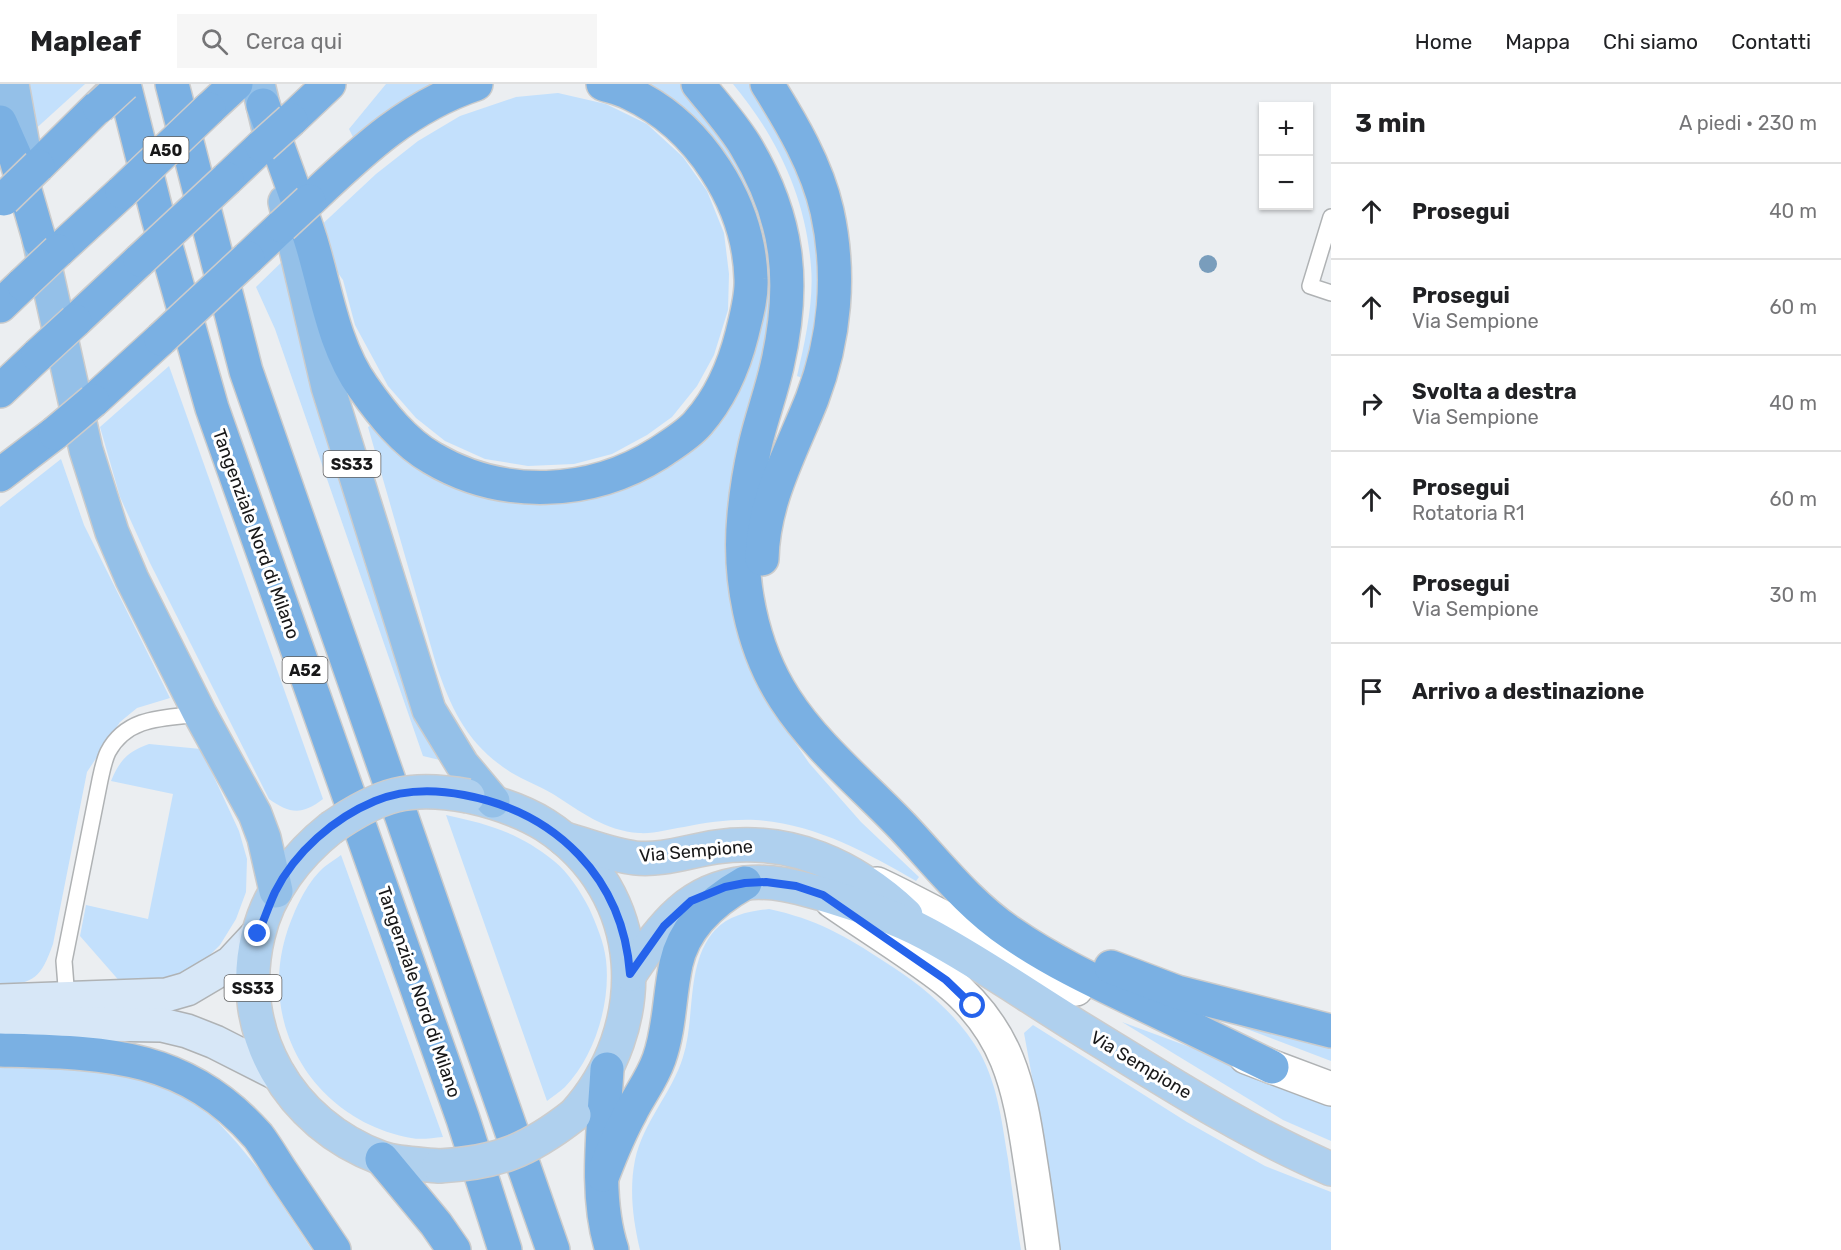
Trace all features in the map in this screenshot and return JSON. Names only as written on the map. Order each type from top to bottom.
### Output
[{"type":"highway","points":[[12,84],[49,246],[86,450],[100,499],[132,579],[200,714],[255,814],[264,838],[276,891]]},
{"type":"highway","name":"A52","points":[[172,84],[246,371],[553,1250]]},
{"type":"highway","name":"A50","points":[[12,295],[49,246],[122,192],[236,84]]},
{"type":"highway","points":[[271,103],[329,84]]},
{"type":"highway","points":[[0,475],[93,401],[377,140],[413,112],[476,84]]},
{"type":"highway","points":[[271,103],[331,316],[361,384],[411,443],[432,458],[456,470],[504,484],[532,488],[561,488],[603,479],[639,466],[675,443],[698,423],[718,395],[735,360],[745,321],[751,280],[746,241],[736,208],[720,174],[692,140],[663,113],[630,93],[603,84]]},
{"type":"highway","points":[[698,84],[743,143],[763,179],[778,217],[786,255],[788,290],[785,327],[777,368],[754,447],[744,518],[743,548],[752,621],[759,646],[784,698],[815,736],[951,880],[980,909],[1008,931],[1070,969],[1272,1067]]},
{"type":"highway","points":[[767,84],[816,176],[824,202],[832,246],[835,299],[825,357],[812,398],[770,504],[762,549],[764,592],[778,648],[790,675],[810,716],[848,771]]},
{"type":"highway","points":[[2,201],[117,90]]},
{"type":"highway","name":"Tangenziale Nord di Milano","points":[[117,90],[158,218],[212,408],[452,1088],[505,1250]]},
{"type":"highway","points":[[0,391],[262,146],[271,103]]},
{"type":"highway","name":"SS33","points":[[271,103],[328,387],[429,710],[481,799]]},
{"type":"highway","points":[[0,122],[49,246]]},
{"type":"highway","points":[[904,828],[994,903],[1052,939],[1084,955],[1177,992],[1331,1031]]},
{"type":"highway","points":[[603,1175],[621,1131],[647,1087],[658,1060],[665,1037],[676,964],[681,947],[707,910],[723,895],[745,883]]},
{"type":"highway","points":[[0,1050],[93,1053],[159,1067],[186,1079],[232,1111],[259,1138],[334,1250]]},
{"type":"highway","points":[[607,1069],[603,1175],[604,1207],[612,1250]]},
{"type":"highway","points":[[382,1158],[436,1224],[454,1250]]},
{"type":"main road","name":"SS33","points":[[382,1158],[344,1141],[313,1118],[294,1099],[278,1074],[259,1030],[254,1005],[253,982],[258,934],[276,891],[291,867],[310,844],[365,806],[400,793],[420,790],[447,792],[481,799],[528,816],[562,838]]},
{"type":"main road","name":"Via Sempione","points":[[562,838],[635,858],[653,858],[717,846],[753,845],[794,851],[843,868],[867,882],[926,934]]},
{"type":"main road","name":"Via Sempione","points":[[382,1158],[439,1166],[482,1162],[530,1146],[574,1115],[590,1097],[607,1069],[622,1027],[628,998],[630,974],[628,955],[622,927],[600,880],[562,838]]},
{"type":"main road","name":"Via Sempione","points":[[630,974],[664,926],[684,907],[708,893],[745,883],[766,882],[796,886],[865,908],[926,934],[1212,1108],[1294,1153],[1331,1169]]},
{"type":"main road","points":[[0,1001],[143,997],[187,989],[231,963],[258,934]]},
{"type":"main road","points":[[0,1025],[91,1023],[162,1025],[187,1031],[214,1042],[278,1074]]},
{"type":"street","points":[[843,868],[935,912],[1092,997],[1163,1027],[1331,1089]]},
{"type":"street","points":[[823,895],[946,980],[973,1006],[993,1030],[1015,1078],[1022,1105],[1043,1250]]},
{"type":"lane","points":[[1331,217],[1310,286],[1331,293]]},
{"type":"lane","points":[[67,999],[64,961],[100,780],[108,752],[124,733],[144,720],[200,714]]},
{"type":"shaded area","points":[[25,84],[85,84],[31,133]]},
{"type":"shaded area","points":[[386,84],[436,84],[393,108],[354,139],[349,129]]},
{"type":"shaded area","points":[[650,84],[685,84],[754,186],[774,264],[770,333],[734,491],[782,723],[809,763],[861,822],[919,877],[916,881],[839,841],[799,827],[778,823],[729,820],[645,833],[627,831],[604,824],[512,773],[484,751],[473,739],[456,712],[436,664],[368,427],[375,423],[564,500],[736,393],[749,368],[760,330],[766,291],[765,252],[757,216],[738,176],[715,140],[685,108]]},
{"type":"shaded area","points":[[733,84],[751,84],[781,131],[811,209],[819,265],[818,310],[805,379],[797,376],[806,336],[812,280],[803,216],[787,169],[776,147],[749,104]]},
{"type":"shaded area","points":[[558,93],[606,104],[647,124],[683,157],[707,191],[724,233],[729,274],[728,310],[714,355],[697,386],[672,417],[647,435],[612,454],[574,464],[528,466],[485,459],[445,441],[416,418],[388,386],[355,325],[343,280],[323,252],[316,230],[376,174],[418,141],[460,116],[516,97]]},
{"type":"shaded area","points":[[290,254],[444,761],[423,756],[275,329],[256,287]]},
{"type":"shaded area","points":[[169,366],[323,799],[309,808],[290,810],[269,799],[150,563],[120,497],[100,427]]},
{"type":"shaded area","points":[[61,459],[84,525],[170,698],[137,708],[120,722],[87,772],[49,955],[35,977],[21,983],[0,985],[0,507]]},
{"type":"shaded area","points":[[149,744],[201,749],[239,831],[247,859],[246,892],[236,919],[220,945],[198,967],[173,978],[122,984],[80,936],[86,905],[148,919],[173,794],[111,781],[125,758],[135,750]]},
{"type":"shaded area","points":[[446,815],[503,831],[529,843],[554,861],[565,871],[578,889],[599,933],[605,953],[607,976],[599,1028],[576,1074],[563,1089],[547,1101]]},
{"type":"shaded area","points":[[341,855],[443,1137],[411,1138],[377,1128],[346,1111],[321,1089],[301,1063],[287,1033],[280,1001],[280,967],[287,932],[297,907],[311,882],[324,867]]},
{"type":"shaded area","points":[[769,909],[816,923],[844,936],[899,971],[938,1002],[971,1039],[986,1066],[999,1105],[1021,1250],[640,1250],[633,1205],[632,1182],[635,1160],[644,1133],[672,1083],[683,1057],[699,958],[715,930],[721,925],[740,915]]},
{"type":"shaded area","points":[[1215,1017],[1331,1046],[1331,1061]]},
{"type":"shaded area","points":[[1122,1022],[1331,1099],[1331,1141],[1283,1120]]},
{"type":"shaded area","points":[[1033,1025],[1187,1122],[1265,1166],[1331,1192],[1331,1250],[1059,1250],[1043,1137],[1024,1033]]},
{"type":"shaded area","points":[[0,1062],[112,1073],[155,1084],[188,1099],[216,1120],[237,1143],[259,1170],[312,1250],[0,1250]]},
{"type":"route","points":[[258,934],[276,891],[291,867],[310,844],[331,828],[355,811],[375,801],[400,793],[420,790],[447,792],[493,801],[519,811],[545,825],[562,838],[600,880],[612,903],[622,927],[630,974],[664,926],[691,901],[725,887],[766,882],[796,886],[823,895],[946,980],[973,1006]]}]
